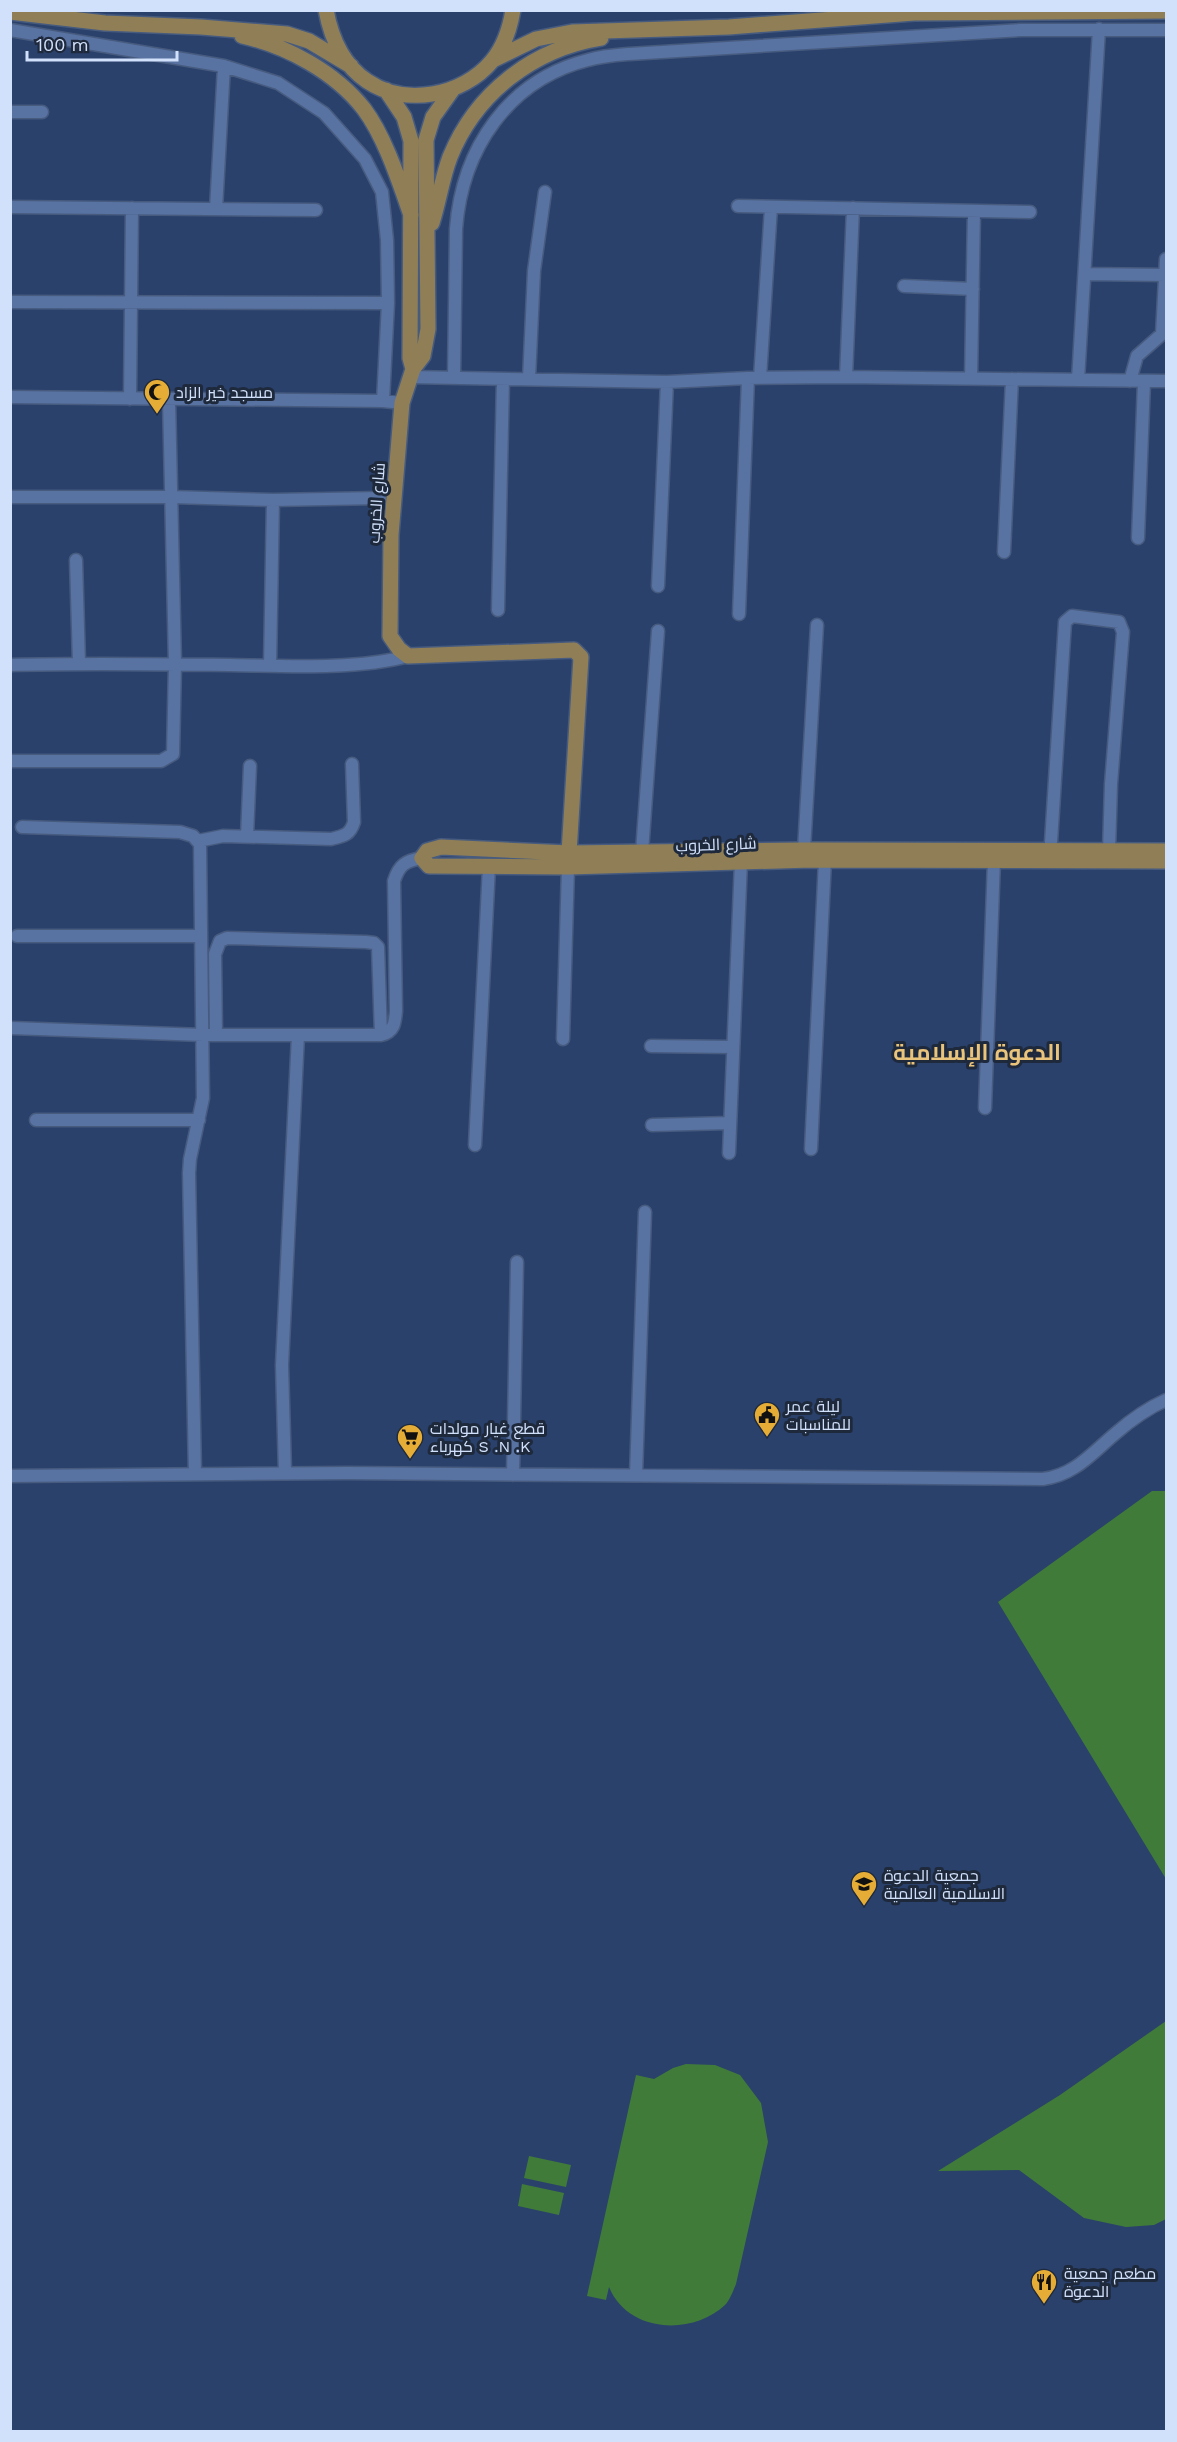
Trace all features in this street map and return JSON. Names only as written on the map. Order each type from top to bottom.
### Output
[{"type":"main road","points":[[326,10],[330,29],[339,49],[351,66],[366,80],[386,90],[419,95],[453,89],[475,77],[493,60],[527,42],[558,33],[771,25],[889,14],[1167,11]]},
{"type":"main road","points":[[493,60],[508,31],[513,10]]},
{"type":"main road","points":[[10,12],[105,23],[287,34],[309,41],[351,66]]},
{"type":"main road","points":[[174,26],[190,31],[241,36],[271,44],[299,57],[337,84],[363,108],[371,121],[411,215]]},
{"type":"main road","points":[[427,237],[456,145],[481,105],[504,82],[536,60],[573,44],[654,30]]},
{"type":"main road","name":"شارع الخروب","points":[[408,656],[399,649],[390,636],[391,535],[402,403],[412,373],[423,356],[428,339],[428,131],[433,117],[453,89]]},
{"type":"main road","name":"شارع الخروب","points":[[386,90],[404,117],[409,132],[410,358],[412,373]]},
{"type":"main road","points":[[408,656],[578,651],[582,657],[569,860]]},
{"type":"main road","name":"شارع الخروب","points":[[1167,851],[1108,851],[1051,856],[994,860],[741,861],[569,860],[441,847],[428,851],[422,858],[429,866],[436,867],[489,866],[569,860],[642,852],[804,850],[1051,856],[1167,861]]},
{"type":"street","points":[[1078,380],[1099,29]]},
{"type":"street","points":[[10,30],[224,66],[261,76],[293,92],[324,113],[365,159],[382,192],[386,223],[388,303],[383,401]]},
{"type":"street","points":[[454,378],[456,228],[466,171],[483,138],[505,109],[535,84],[553,74],[588,60],[629,54],[983,31],[1167,30]]},
{"type":"street","points":[[216,209],[224,66]]},
{"type":"street","points":[[10,112],[42,112]]},
{"type":"street","points":[[529,379],[534,271],[545,192]]},
{"type":"street","points":[[738,206],[1030,212]]},
{"type":"street","points":[[10,207],[316,210]]},
{"type":"street","points":[[739,614],[754,378],[771,207]]},
{"type":"street","points":[[130,399],[132,208]]},
{"type":"street","points":[[846,377],[853,208]]},
{"type":"street","points":[[971,379],[974,211]]},
{"type":"street","points":[[1130,381],[1137,356],[1162,334],[1167,259]]},
{"type":"street","points":[[1086,274],[1166,275]]},
{"type":"street","points":[[904,286],[973,289]]},
{"type":"street","points":[[10,302],[388,303]]},
{"type":"street","points":[[412,373],[454,378],[667,382],[846,377],[1167,381]]},
{"type":"street","points":[[498,610],[503,379]]},
{"type":"street","points":[[1004,552],[1012,379]]},
{"type":"street","points":[[658,586],[667,382]]},
{"type":"street","points":[[1138,538],[1143,382]]},
{"type":"street","points":[[10,398],[402,403]]},
{"type":"street","points":[[10,761],[167,759],[174,749],[175,664],[169,399]]},
{"type":"street","points":[[10,497],[172,497],[273,500],[380,498]]},
{"type":"street","points":[[270,666],[273,500]]},
{"type":"street","points":[[76,560],[79,663]]},
{"type":"street","points":[[1051,856],[1065,622],[1072,616],[1119,622],[1123,632],[1108,851]]},
{"type":"street","points":[[804,850],[817,625]]},
{"type":"street","points":[[642,852],[658,631]]},
{"type":"street","points":[[10,665],[79,663],[270,666],[373,663],[408,656]]},
{"type":"street","points":[[198,841],[223,836],[331,839],[346,835],[351,831],[354,822],[352,765]]},
{"type":"street","points":[[247,836],[250,766]]},
{"type":"street","points":[[22,827],[180,832],[189,834],[198,841],[201,848],[203,1098],[189,1173],[195,1474]]},
{"type":"street","points":[[11,1028],[203,1035],[388,1034],[394,1026],[396,1011],[394,881],[398,868],[405,862],[422,858]]},
{"type":"street","points":[[563,1039],[569,860]]},
{"type":"street","points":[[811,1149],[825,860]]},
{"type":"street","points":[[985,1108],[994,860]]},
{"type":"street","points":[[729,1153],[741,861]]},
{"type":"street","points":[[475,1145],[489,866]]},
{"type":"street","points":[[17,936],[201,936]]},
{"type":"street","points":[[216,1035],[214,954],[220,941],[227,938],[374,943],[378,947],[379,957],[381,1035]]},
{"type":"street","points":[[285,1473],[283,1343],[298,1035]]},
{"type":"street","points":[[651,1046],[732,1047]]},
{"type":"street","points":[[36,1120],[199,1120]]},
{"type":"street","points":[[652,1125],[729,1124]]},
{"type":"street","points":[[636,1475],[645,1212]]},
{"type":"street","points":[[513,1475],[518,1262]]},
{"type":"street","points":[[10,1476],[285,1473],[1023,1480],[1060,1477],[1142,1414],[1167,1401]]},
{"type":"green space","points":[[1152,1491],[1166,1491],[1166,1879],[998,1602]]},
{"type":"green space","points":[[1166,2021],[1166,2219],[1154,2225],[1126,2227],[1084,2218],[1019,2170],[938,2171],[1060,2095]]},
{"type":"green space","points":[[686,2064],[715,2065],[740,2075],[761,2103],[768,2142],[736,2284],[728,2301],[711,2315],[696,2322],[662,2325],[630,2314],[618,2302],[609,2287],[606,2300],[587,2296],[636,2075],[654,2079],[673,2068]]},
{"type":"green space","points":[[529,2156],[571,2165],[566,2187],[524,2178]]},
{"type":"green space","points":[[522,2184],[564,2193],[559,2215],[518,2206]]},
{"type":"place","name":"مسجد خير الزاد","points":[[157,415]]},
{"type":"place","name":"ليلة عمر للمناسبات","points":[[767,1438]]},
{"type":"place","name":"قطع غيار مولدات كهرباء S .N .K","points":[[410,1460]]},
{"type":"place","name":"جمعية الدعوة الاسلامية العالمية","points":[[864,1907]]},
{"type":"place","name":"مطعم جمعية الدعوة","points":[[1044,2305]]},
{"type":"district","name":"الدعوة الإسلامية","points":[[977,1052]]}]
